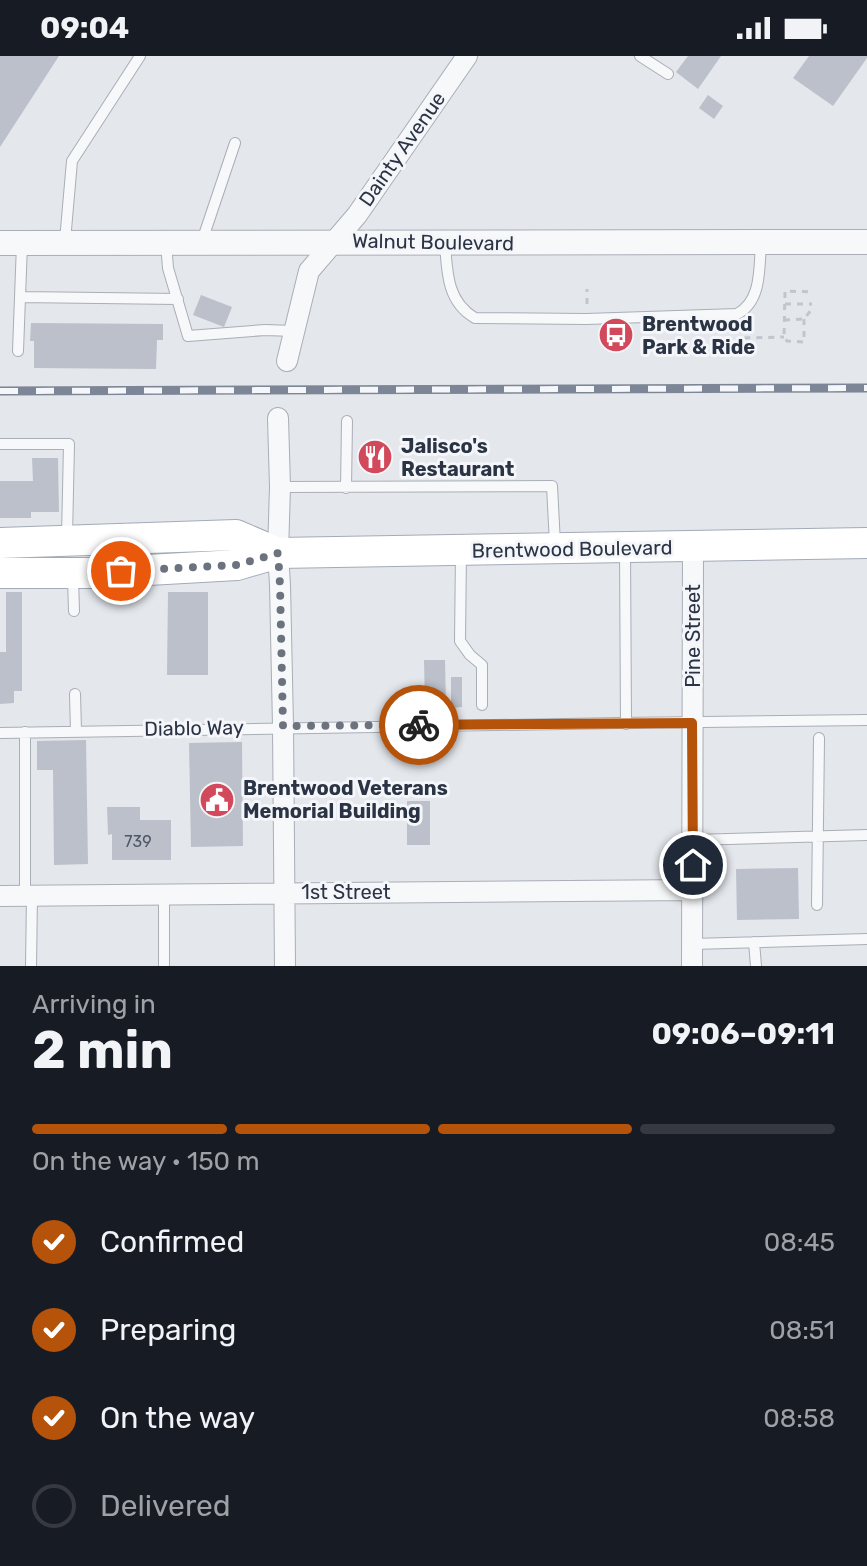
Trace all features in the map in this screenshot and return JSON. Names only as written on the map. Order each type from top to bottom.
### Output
[{"type":"main road","name":"Brentwood Boulevard","points":[[0,543],[236,535],[278,553]]},
{"type":"main road","name":"Brentwood Boulevard","points":[[0,573],[73,573],[237,565],[278,553],[867,543]]},
{"type":"street","points":[[441,56],[463,62]]},
{"type":"street","name":"Dainty Avenue","points":[[287,361],[309,271],[357,215],[463,62]]},
{"type":"street","name":"Walnut Boulevard","points":[[11,242],[867,242]]},
{"type":"street","points":[[278,418],[285,966]]},
{"type":"street","name":"Pine Street","points":[[692,966],[693,547]]},
{"type":"street","name":"1st Street","points":[[0,896],[693,890]]},
{"type":"lane","points":[[65,243],[72,161],[140,56]]},
{"type":"lane","points":[[640,56],[668,74]]},
{"type":"lane","points":[[202,241],[235,143]]},
{"type":"lane","points":[[11,242],[20,297],[18,351]]},
{"type":"lane","points":[[166,243],[168,268],[188,336],[294,331]]},
{"type":"lane","points":[[445,243],[452,292],[459,306],[475,318],[586,319],[737,314],[747,309],[755,295],[761,243]]},
{"type":"lane","points":[[20,297],[178,299]]},
{"type":"lane","points":[[346,488],[347,421]]},
{"type":"lane","points":[[0,444],[69,444],[67,541]]},
{"type":"lane","points":[[280,487],[552,486],[555,550]]},
{"type":"lane","points":[[625,548],[626,724]]},
{"type":"lane","points":[[461,551],[460,641],[482,665],[482,705]]},
{"type":"lane","points":[[73,573],[74,611]]},
{"type":"lane","points":[[75,694],[76,731]]},
{"type":"lane","name":"Diablo Way","points":[[0,733],[283,726],[867,720]]},
{"type":"lane","points":[[25,732],[31,966]]},
{"type":"lane","points":[[817,905],[819,738]]},
{"type":"lane","points":[[693,840],[867,835]]},
{"type":"lane","points":[[164,894],[164,966]]},
{"type":"lane","points":[[692,944],[867,939]]},
{"type":"lane","points":[[754,942],[756,966]]},
{"type":"path","points":[[785,304],[812,306],[804,319],[804,342],[791,343],[784,337],[785,291],[813,292]]},
{"type":"path","points":[[737,314],[744,338],[784,337]]},
{"type":"path","points":[[784,320],[804,319]]},
{"type":"building","points":[[0,56],[59,56],[0,147]]},
{"type":"building","points":[[688,56],[721,56],[698,89],[676,72]]},
{"type":"building","points":[[809,56],[867,58],[833,106],[793,78]]},
{"type":"building","points":[[708,95],[723,106],[714,119],[699,108]]},
{"type":"building","points":[[201,295],[232,307],[224,327],[193,315]]},
{"type":"building","points":[[31,323],[163,324],[163,340],[157,340],[156,369],[34,368]]},
{"type":"building","points":[[32,458],[58,458],[59,512],[31,512],[31,518],[0,518],[0,481],[33,481]]},
{"type":"building","points":[[6,592],[22,592],[22,691],[14,691],[14,703],[0,704],[0,652],[6,652]]},
{"type":"building","points":[[168,592],[208,592],[208,675],[167,675]]},
{"type":"building","points":[[424,660],[445,660],[446,706],[425,707]]},
{"type":"building","points":[[451,677],[462,677],[462,707],[451,708]]},
{"type":"building","points":[[86,740],[88,864],[54,865],[53,770],[37,770],[37,741]]},
{"type":"building","points":[[242,742],[243,846],[191,847],[189,743]]},
{"type":"building","points":[[407,801],[430,801],[430,845],[407,845]]},
{"type":"building","points":[[107,807],[140,807],[140,820],[171,820],[171,860],[112,860],[112,834],[108,835]]},
{"type":"building","points":[[798,868],[799,919],[737,920],[736,869]]},
{"type":"railway","points":[[0,391],[867,388]]},
{"type":"way so far","points":[[121,571],[237,565],[278,553],[283,726],[419,725]]},
{"type":"place","name":"Brentwood Park & Ride","points":[[616,335]]},
{"type":"place","name":"Jalisco's Restaurant","points":[[375,457]]},
{"type":"place","name":"Brentwood Veterans Memorial Building","points":[[217,800]]},
{"type":"route","points":[[419,725],[692,723],[693,865]]}]
